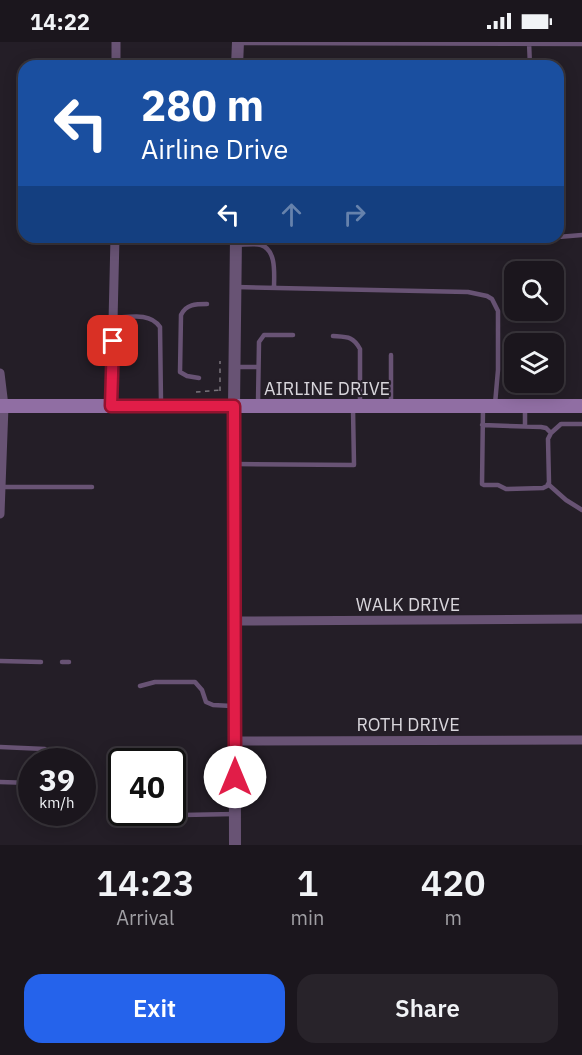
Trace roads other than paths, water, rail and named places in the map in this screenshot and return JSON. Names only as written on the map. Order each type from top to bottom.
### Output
[{"type":"main road","name":"AIRLINE DRIVE","points":[[2,406],[582,406]]},
{"type":"street","points":[[116,42],[116,60]]},
{"type":"street","points":[[237,60],[238,42]]},
{"type":"street","points":[[111,406],[115,243]]},
{"type":"street","points":[[235,845],[236,243]]},
{"type":"street","points":[[0,373],[2,406],[0,514]]},
{"type":"street","name":"WALK DRIVE","points":[[235,621],[582,619]]},
{"type":"street","name":"ROTH DRIVE","points":[[235,741],[582,740]]},
{"type":"lane","points":[[238,42],[582,44]]},
{"type":"lane","points":[[530,43],[530,60]]},
{"type":"lane","points":[[564,236],[582,235]]},
{"type":"lane","points":[[248,243],[263,246],[270,252],[273,262],[274,288]]},
{"type":"lane","points":[[236,287],[468,292],[492,299],[498,311],[498,370],[482,425],[482,484],[498,485],[506,489],[543,488],[548,484]]},
{"type":"lane","points":[[199,378],[180,372],[182,315],[184,309],[191,305],[207,304]]},
{"type":"lane","points":[[114,318],[140,316],[156,321],[160,327],[161,406]]},
{"type":"lane","points":[[258,406],[259,342],[264,335],[293,335]]},
{"type":"lane","points":[[235,464],[354,465],[360,349],[351,338],[333,336]]},
{"type":"lane","points":[[391,355],[391,406]]},
{"type":"lane","points":[[235,367],[258,368]]},
{"type":"lane","points":[[525,406],[525,426]]},
{"type":"lane","points":[[566,406],[567,424]]},
{"type":"lane","points":[[582,424],[561,424],[548,439],[548,484],[566,501],[582,510]]},
{"type":"lane","points":[[482,425],[541,427],[551,433]]},
{"type":"lane","points":[[1,487],[92,487]]},
{"type":"lane","points":[[0,661],[41,662]]},
{"type":"lane","points":[[62,662],[69,662]]},
{"type":"lane","points":[[140,686],[155,682],[195,682],[202,690],[206,702],[213,705],[235,706]]},
{"type":"lane","points":[[0,747],[22,748]]},
{"type":"lane","points":[[0,782],[18,783]]},
{"type":"lane","points":[[186,815],[235,814]]}]
